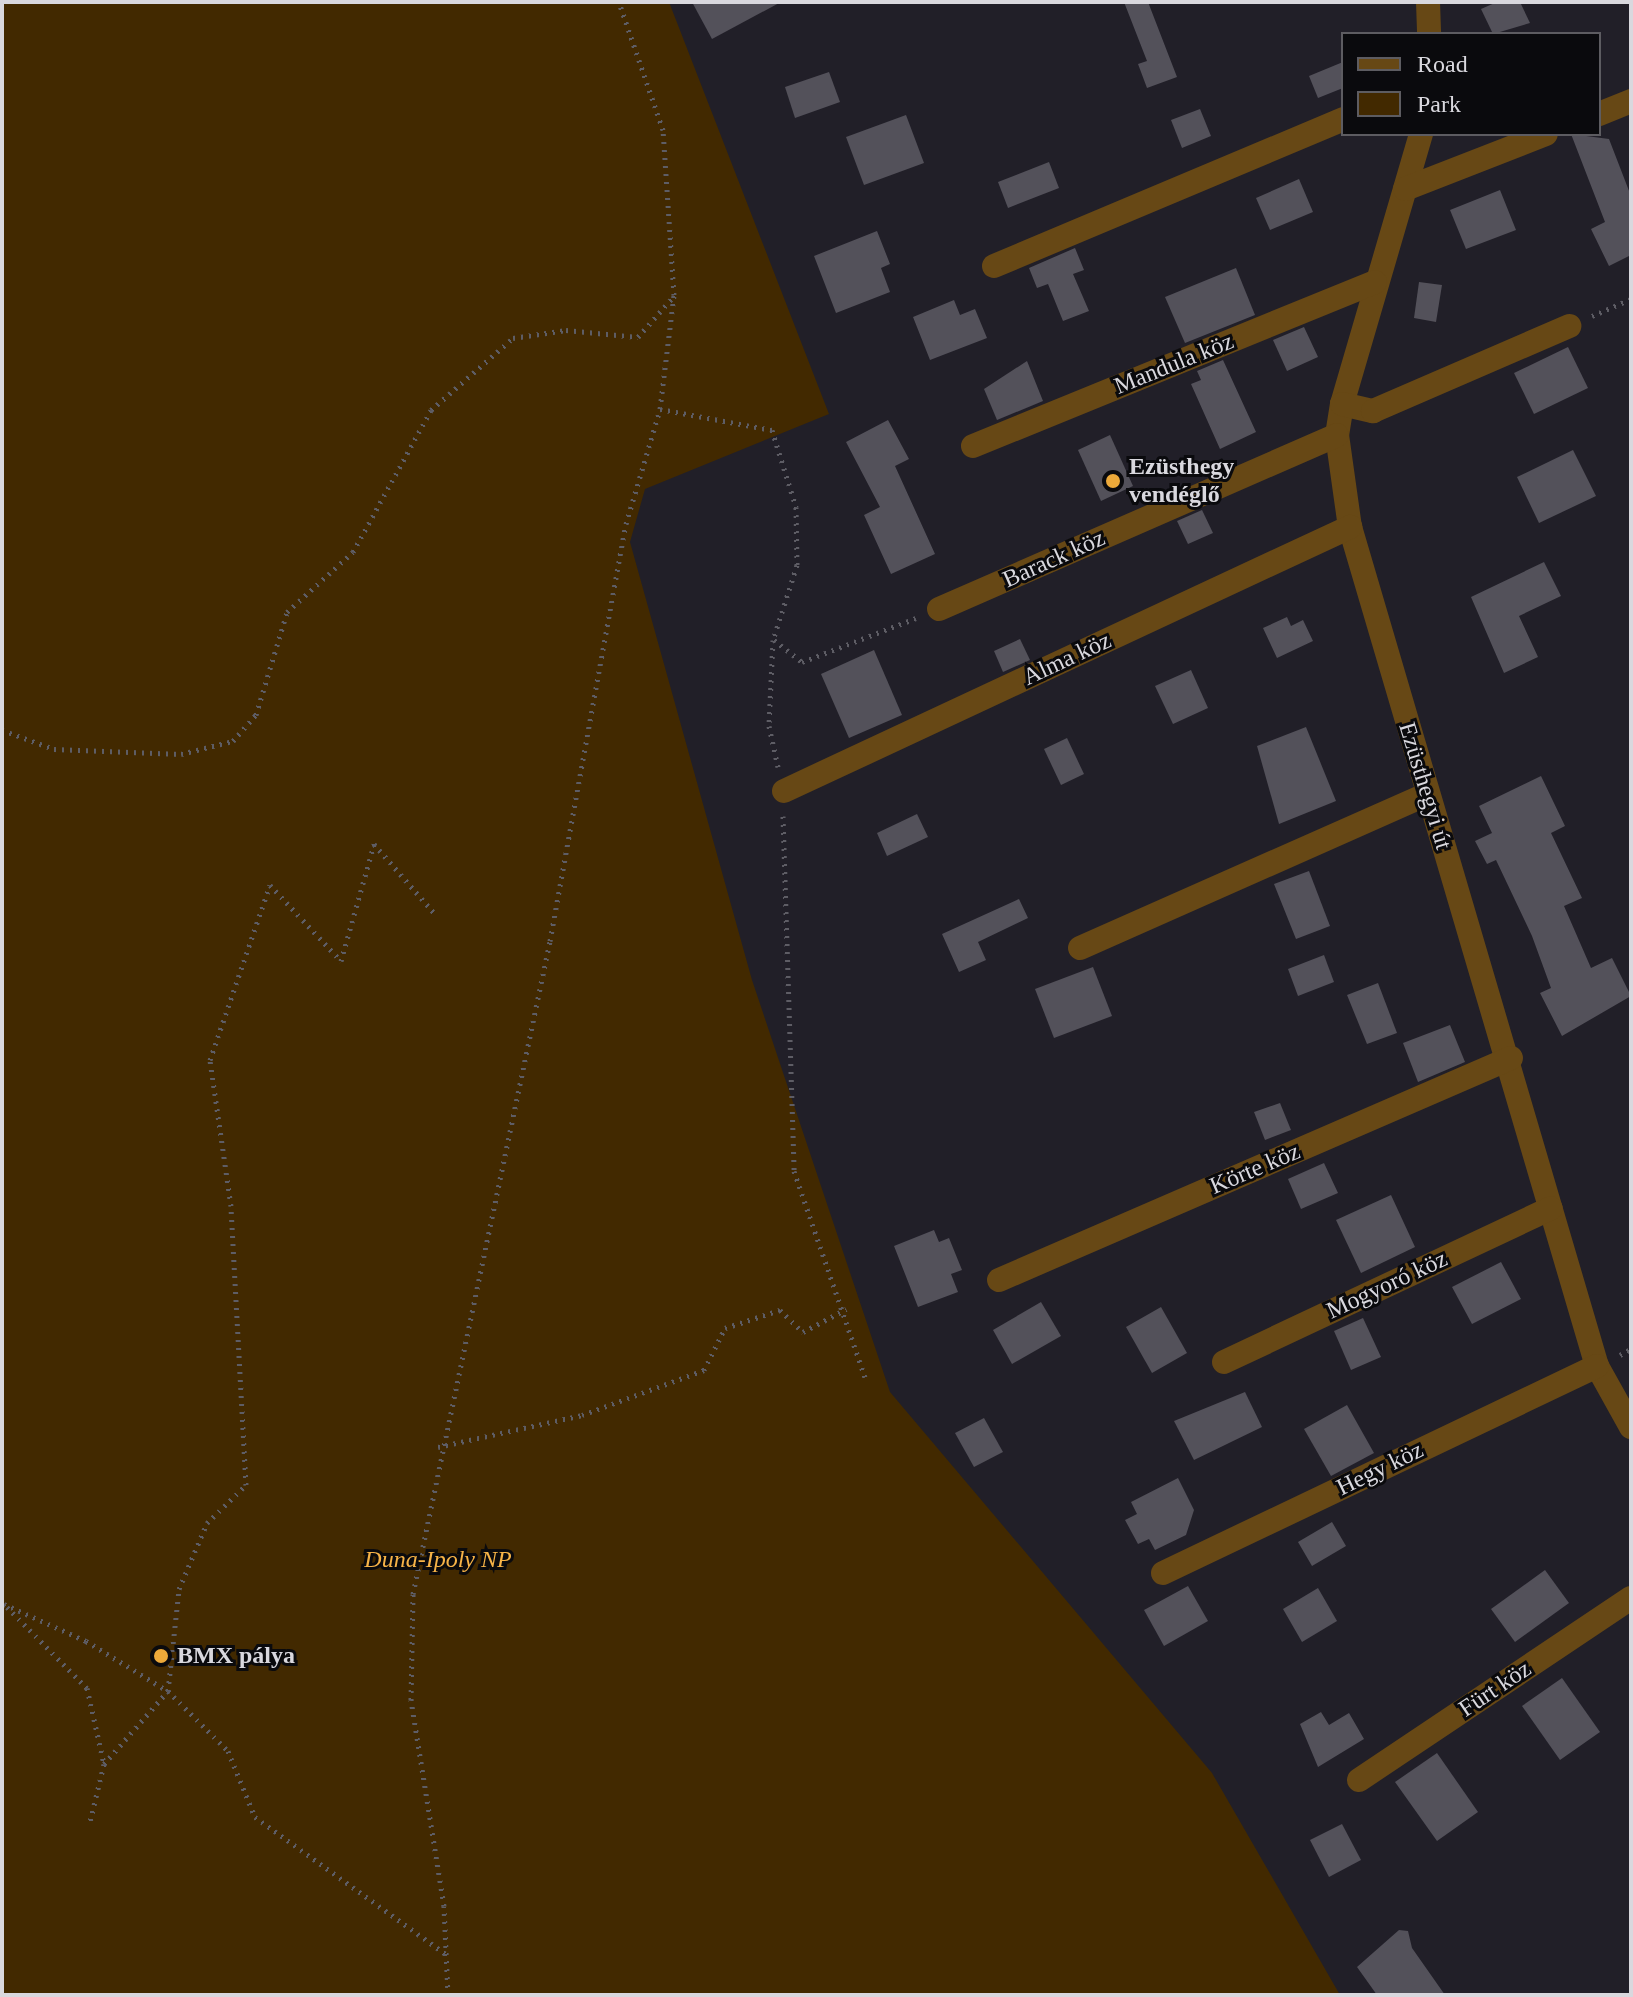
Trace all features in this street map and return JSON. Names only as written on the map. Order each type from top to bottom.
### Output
[{"type":"street","points":[[1428,2],[1429,32]]},
{"type":"street","points":[[1601,113],[1631,101]]},
{"type":"street","points":[[994,266],[1341,120]]},
{"type":"street","name":"Ezüsthegyi út","points":[[1420,136],[1375,282],[1342,404],[1337,435],[1350,527],[1426,795],[1511,1058],[1597,1366],[1631,1427]]},
{"type":"street","points":[[1405,189],[1541,136]]},
{"type":"street","name":"Mandula köz","points":[[973,446],[1375,282]]},
{"type":"street","points":[[1342,404],[1373,411],[1569,326]]},
{"type":"street","name":"Barack köz","points":[[939,609],[1337,435]]},
{"type":"street","name":"Alma köz","points":[[784,791],[1350,527]]},
{"type":"street","points":[[1080,948],[1426,795]]},
{"type":"street","name":"Körte köz","points":[[999,1280],[1511,1058]]},
{"type":"street","name":"Mogyoró köz","points":[[1224,1362],[1551,1208]]},
{"type":"street","name":"Hegy köz","points":[[1163,1573],[1597,1366]]},
{"type":"street","name":"Fürt köz","points":[[1359,1780],[1631,1598]]},
{"type":"path","points":[[448,1995],[446,1954],[411,1700],[413,1594],[438,1447],[550,941],[626,524],[660,409],[674,295],[663,130],[619,2]]},
{"type":"path","points":[[2,730],[54,749],[181,754],[233,741],[256,715],[287,612],[353,552],[431,410],[513,338],[566,330],[638,337],[674,295]]},
{"type":"path","points":[[1569,326],[1631,299]]},
{"type":"path","points":[[660,409],[772,430],[796,507],[797,565],[773,640],[769,726],[784,791],[781,894],[791,910],[794,1171],[846,1309],[865,1377]]},
{"type":"path","points":[[773,640],[802,662],[939,609]]},
{"type":"path","points":[[104,1764],[168,1691],[179,1589],[207,1523],[246,1485],[231,1206],[210,1060],[270,885],[341,961],[374,844],[435,914]]},
{"type":"path","points":[[438,1447],[582,1415],[704,1370],[725,1328],[780,1310],[803,1332],[846,1309]]},
{"type":"path","points":[[3,1604],[168,1691],[228,1751],[255,1817],[446,1954]]},
{"type":"path","points":[[3,1604],[87,1688],[104,1764],[90,1822]]},
{"type":"green space","name":"Duna-Ipoly NP","points":[[2,2],[669,2],[829,414],[645,489],[630,542],[752,980],[890,1392],[1212,1773],[1340,1995],[2,1995]]},
{"type":"building","points":[[692,2],[781,2],[712,39]]},
{"type":"building","points":[[1124,2],[1148,2],[1177,77],[1147,88],[1138,64],[1147,61]]},
{"type":"building","points":[[1497,2],[1520,2],[1530,23],[1492,32],[1481,9]]},
{"type":"building","points":[[1341,63],[1341,89],[1318,98],[1309,76]]},
{"type":"building","points":[[829,72],[840,102],[795,118],[785,87]]},
{"type":"building","points":[[1200,109],[1211,136],[1182,148],[1171,120]]},
{"type":"building","points":[[906,115],[924,163],[864,185],[846,137]]},
{"type":"building","points":[[1572,136],[1609,139],[1631,196],[1631,255],[1609,266],[1591,229],[1605,222]]},
{"type":"building","points":[[1049,162],[1059,188],[1008,208],[998,182]]},
{"type":"building","points":[[1299,179],[1313,212],[1270,230],[1256,198]]},
{"type":"building","points":[[1500,190],[1516,230],[1466,249],[1450,210]]},
{"type":"building","points":[[877,231],[890,264],[881,268],[890,292],[836,313],[814,256]]},
{"type":"building","points":[[1075,248],[1084,270],[1073,274],[1089,311],[1063,321],[1048,284],[1037,288],[1029,268]]},
{"type":"building","points":[[1236,268],[1255,315],[1185,343],[1165,297]]},
{"type":"building","points":[[1419,282],[1442,285],[1436,322],[1414,318]]},
{"type":"building","points":[[954,300],[960,315],[975,309],[987,338],[930,360],[913,317]]},
{"type":"building","points":[[1304,327],[1318,357],[1287,371],[1273,340]]},
{"type":"building","points":[[1568,347],[1588,388],[1534,414],[1514,373]]},
{"type":"building","points":[[1223,360],[1256,432],[1220,449],[1191,384],[1201,380],[1197,371]]},
{"type":"building","points":[[1027,361],[1043,401],[997,420],[984,389]]},
{"type":"building","points":[[888,420],[909,459],[895,466],[935,554],[891,574],[864,515],[880,507],[846,442]]},
{"type":"building","points":[[1110,435],[1133,486],[1101,501],[1078,450]]},
{"type":"building","points":[[1573,450],[1596,496],[1539,523],[1517,477]]},
{"type":"building","points":[[1202,510],[1213,533],[1188,544],[1177,521]]},
{"type":"building","points":[[1544,562],[1561,596],[1519,616],[1538,657],[1504,673],[1471,597]]},
{"type":"building","points":[[1287,617],[1291,626],[1303,620],[1313,641],[1277,658],[1263,628]]},
{"type":"building","points":[[1020,639],[1030,660],[1003,672],[994,651]]},
{"type":"building","points":[[874,650],[902,715],[849,738],[821,674]]},
{"type":"building","points":[[1191,670],[1208,708],[1173,724],[1155,686]]},
{"type":"building","points":[[1306,727],[1336,801],[1279,824],[1257,746]]},
{"type":"building","points":[[1067,738],[1084,774],[1061,785],[1044,749]]},
{"type":"building","points":[[1541,776],[1565,826],[1551,833],[1582,898],[1564,906],[1591,968],[1612,958],[1631,996],[1562,1036],[1540,993],[1551,988],[1532,936],[1496,860],[1487,864],[1475,841],[1492,833],[1479,806]]},
{"type":"building","points":[[917,814],[928,837],[887,856],[877,833]]},
{"type":"building","points":[[1309,871],[1330,926],[1296,939],[1274,884]]},
{"type":"building","points":[[1019,899],[1028,918],[978,942],[986,960],[959,972],[942,934]]},
{"type":"building","points":[[1324,955],[1334,982],[1298,996],[1288,969]]},
{"type":"building","points":[[1093,967],[1112,1016],[1054,1038],[1035,989]]},
{"type":"building","points":[[1378,983],[1397,1033],[1367,1044],[1347,995]]},
{"type":"building","points":[[1450,1025],[1465,1062],[1418,1082],[1403,1043]]},
{"type":"building","points":[[1280,1103],[1291,1130],[1265,1140],[1254,1112]]},
{"type":"building","points":[[1324,1163],[1338,1193],[1301,1209],[1288,1179]]},
{"type":"building","points":[[1391,1195],[1415,1247],[1361,1273],[1336,1220]]},
{"type":"building","points":[[934,1230],[939,1242],[949,1238],[962,1270],[951,1274],[958,1292],[918,1307],[894,1246]]},
{"type":"building","points":[[1501,1262],[1521,1299],[1472,1324],[1452,1287]]},
{"type":"building","points":[[1041,1302],[1061,1336],[1012,1364],[993,1330]]},
{"type":"building","points":[[1161,1307],[1187,1353],[1152,1373],[1126,1327]]},
{"type":"building","points":[[1363,1318],[1381,1357],[1351,1370],[1334,1331]]},
{"type":"building","points":[[1245,1392],[1262,1427],[1194,1460],[1174,1421]]},
{"type":"building","points":[[1347,1405],[1374,1453],[1331,1476],[1304,1429]]},
{"type":"building","points":[[984,1418],[1003,1452],[974,1467],[955,1433]]},
{"type":"building","points":[[1178,1478],[1194,1510],[1186,1535],[1155,1550],[1149,1539],[1138,1544],[1125,1520],[1137,1514],[1131,1502]]},
{"type":"building","points":[[1332,1522],[1346,1546],[1312,1566],[1298,1542]]},
{"type":"building","points":[[1545,1570],[1569,1603],[1515,1642],[1491,1609]]},
{"type":"building","points":[[1188,1586],[1208,1621],[1164,1646],[1144,1610]]},
{"type":"building","points":[[1318,1588],[1337,1621],[1302,1642],[1283,1609]]},
{"type":"building","points":[[1562,1678],[1600,1732],[1560,1760],[1522,1706]]},
{"type":"building","points":[[1321,1712],[1329,1725],[1349,1713],[1364,1739],[1318,1767],[1300,1724]]},
{"type":"building","points":[[1437,1753],[1478,1812],[1437,1841],[1395,1782]]},
{"type":"building","points":[[1342,1824],[1361,1860],[1329,1877],[1310,1840]]},
{"type":"building","points":[[1399,1930],[1408,1931],[1412,1948],[1445,1995],[1377,1995],[1357,1967]]},
{"type":"place","name":"Ezüsthegy vendéglő","points":[[1113,481]]},
{"type":"place","name":"BMX pálya","points":[[161,1656]]}]
